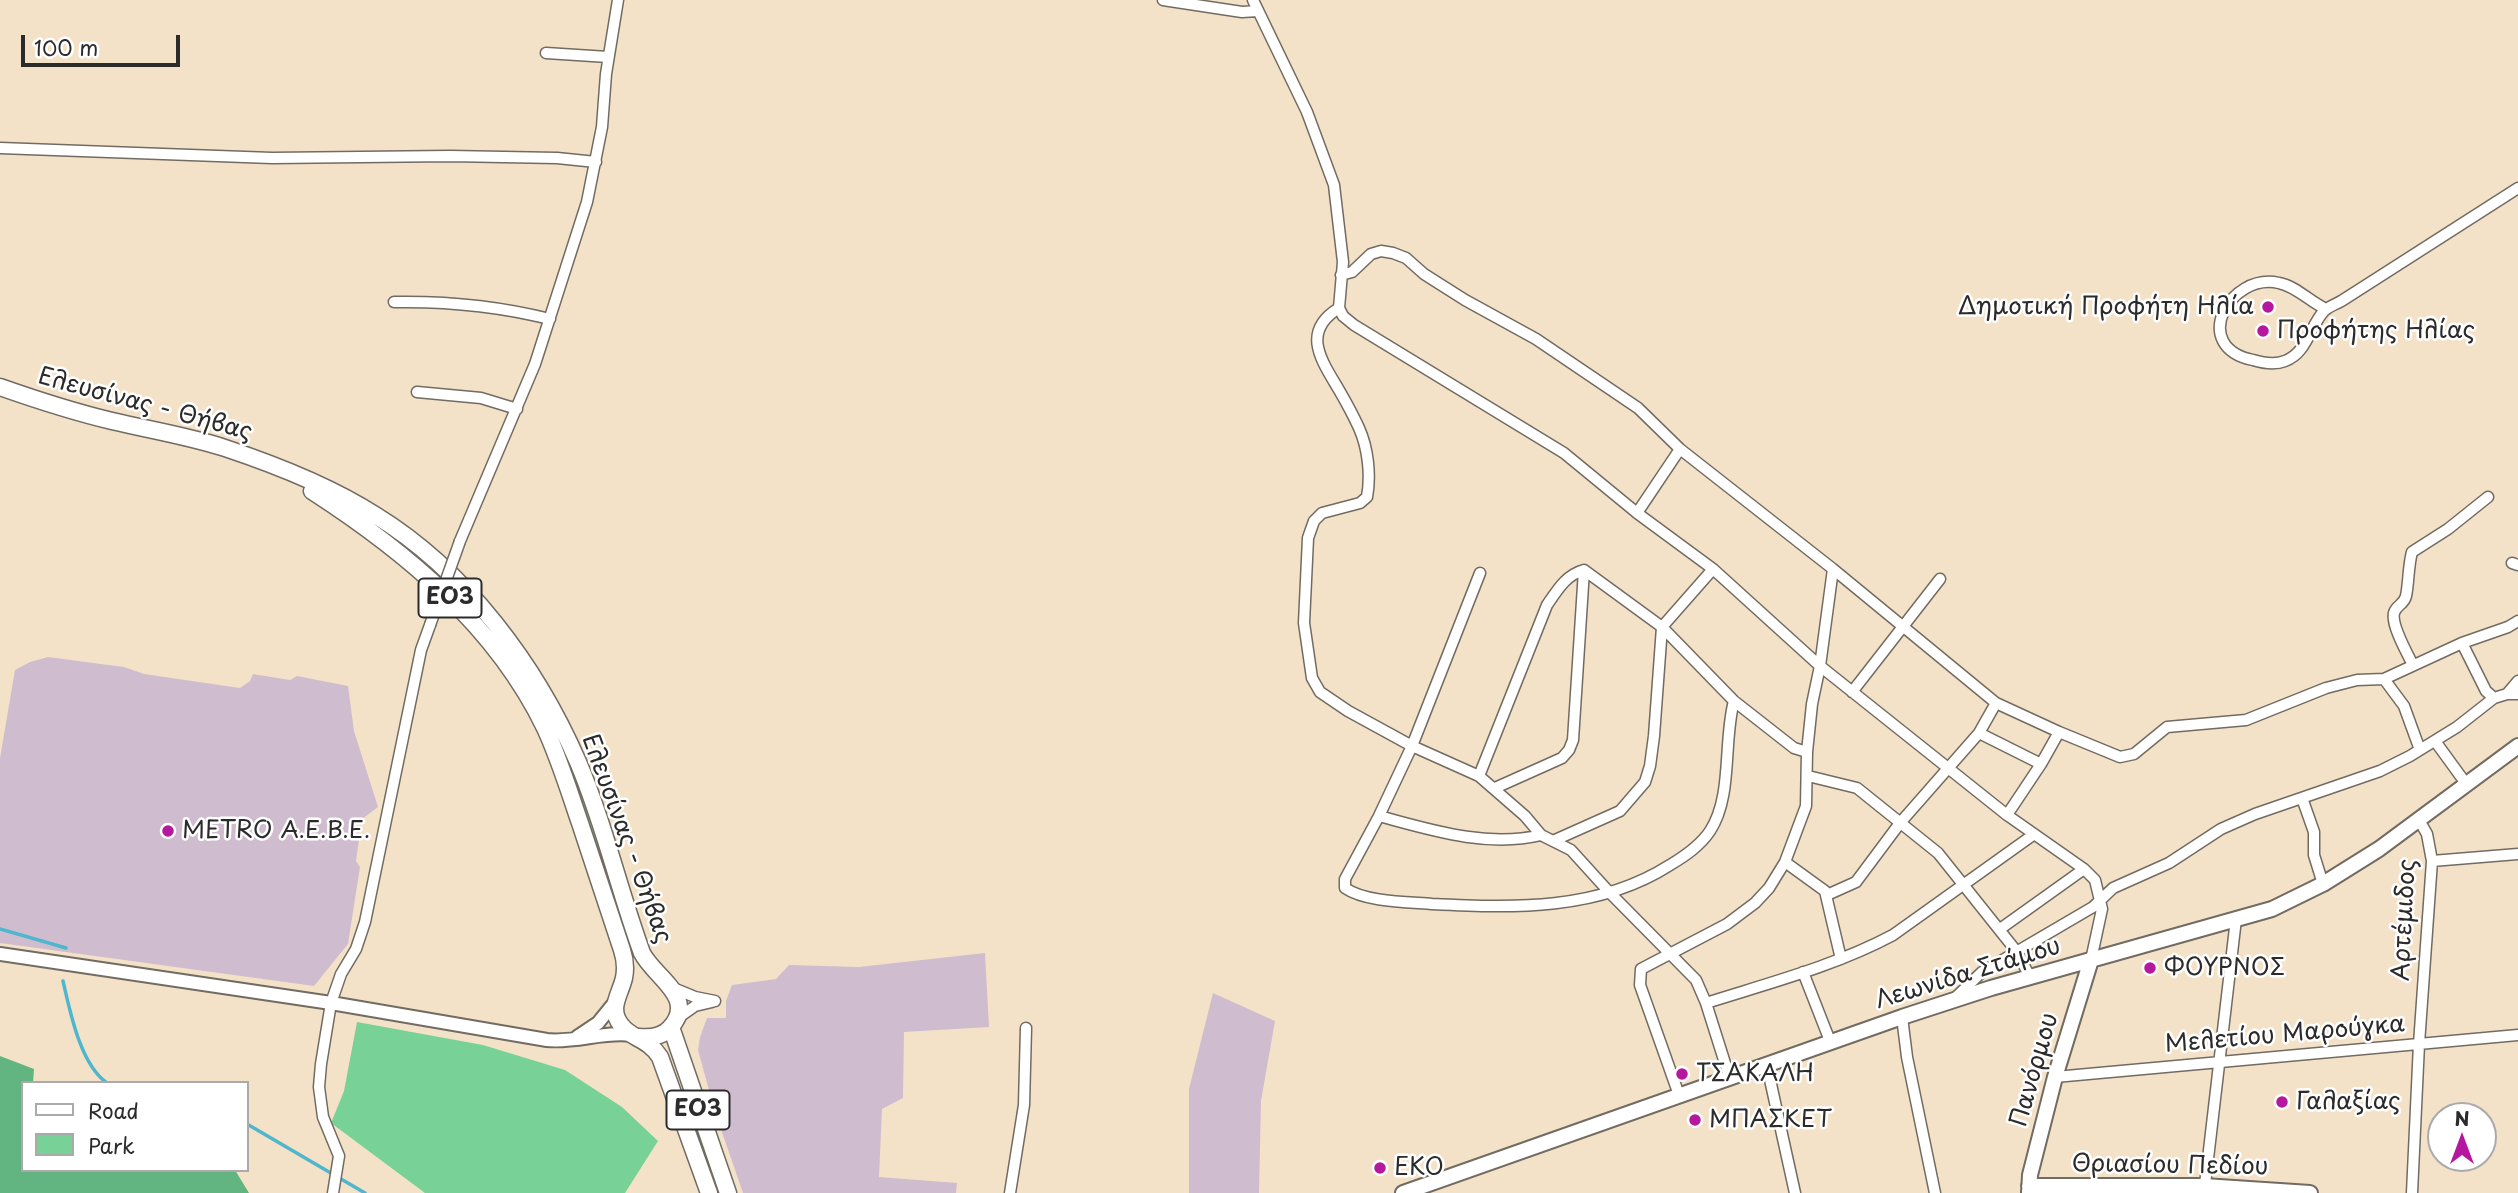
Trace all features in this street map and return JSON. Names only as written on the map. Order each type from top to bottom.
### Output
[{"type":"main road","name":"Ελευσίνας - Θήβας","points":[[0,387],[64,409],[204,442],[338,494],[397,529],[455,579],[506,638],[540,689],[579,764],[646,961],[666,982],[678,1003],[673,1024],[728,1193]]},
{"type":"main road","name":"Ελευσίνας - Θήβας","points":[[278,469],[343,511],[424,573],[479,630],[517,679],[545,729],[572,799],[625,959],[622,986],[615,1002]]},
{"type":"main road","name":"Λεωνίδα Στάμου","points":[[1403,1193],[1767,1066],[1830,1041],[1954,1000],[2272,909],[2323,884],[2419,820],[2518,746]]},
{"type":"main road","name":"Πανόρμου","points":[[2029,1190],[2055,1077],[2091,960]]},
{"type":"main road","name":"Ελευσίνας - Θήβας","points":[[622,986],[639,975],[666,982]]},
{"type":"main road","name":"ΕΟ3","points":[[615,1002],[617,1018],[625,1030],[655,1049],[660,1057],[709,1193]]},
{"type":"main road","points":[[636,1036],[656,1037],[673,1024]]},
{"type":"main road","name":"Θριασίου Πεδίου","points":[[2029,1190],[2204,1189],[2310,1193]]},
{"type":"street","points":[[333,1193],[339,1156],[326,1128],[319,1087],[331,1003],[341,974],[356,949],[365,922],[421,650],[460,541],[517,409],[550,319],[587,202],[602,127],[608,57],[618,0]]},
{"type":"street","points":[[1163,0],[1242,12],[1258,11]]},
{"type":"street","points":[[1253,0],[1307,112],[1334,185],[1342,237],[1339,308],[1343,316],[1564,453],[1637,513],[1713,569],[1820,666],[2033,835],[2084,869],[2095,880],[2102,909],[2091,960]]},
{"type":"street","points":[[545,53],[608,57]]},
{"type":"street","points":[[0,148],[272,158],[450,156],[557,158],[596,162]]},
{"type":"street","points":[[2326,309],[2281,283],[2250,285],[2228,304],[2220,335],[2226,349],[2243,358],[2272,363],[2289,360],[2298,352],[2326,309],[2518,188]]},
{"type":"street","points":[[1341,275],[1352,272],[1371,254],[1381,251],[1406,258],[1424,274],[1536,339],[1638,408],[1680,449],[1833,569],[1996,703],[2059,733],[2126,758],[2166,727],[2246,720],[2326,688],[2357,680],[2384,679],[2518,621]]},
{"type":"street","points":[[394,302],[499,307],[550,319]]},
{"type":"street","points":[[1339,308],[1327,314],[1321,324],[1316,338],[1319,356],[1360,431],[1367,459],[1369,486],[1367,497],[1360,503],[1322,513],[1314,521],[1308,538],[1304,623],[1307,659],[1312,678],[1320,692],[1348,711],[1412,746],[1479,776],[1525,816],[1541,835],[1571,850],[1696,980],[1730,1079]]},
{"type":"street","points":[[417,392],[481,398],[517,409]]},
{"type":"street","points":[[1637,513],[1680,449]]},
{"type":"street","points":[[2413,665],[2393,615],[2404,603],[2412,552],[2448,530],[2488,497]]},
{"type":"street","points":[[1555,840],[1620,811],[1645,782],[1654,736],[1662,627],[1713,569]]},
{"type":"street","points":[[1679,1095],[1640,985],[1639,975],[1644,966],[1727,924],[1755,903],[1769,888],[1785,862],[1806,806],[1807,752],[1812,704],[1833,569]]},
{"type":"street","points":[[1479,776],[1548,605],[1562,583],[1584,570]]},
{"type":"street","points":[[1584,570],[1662,627],[1734,701],[1794,748],[1807,752]]},
{"type":"street","points":[[1494,789],[1562,758],[1569,750],[1573,740],[1584,570]]},
{"type":"street","points":[[1480,573],[1412,746],[1345,879],[1345,888],[1355,895],[1491,907],[1570,903],[1610,893],[1658,873],[1691,852],[1709,834],[1720,808],[1734,701]]},
{"type":"street","points":[[1853,692],[1940,579]]},
{"type":"street","points":[[2462,643],[2486,691],[2494,698]]},
{"type":"street","points":[[2384,679],[2404,706],[2420,750]]},
{"type":"street","points":[[2507,694],[2518,681]]},
{"type":"street","points":[[1954,1000],[1982,972],[2093,907],[2113,888],[2169,863],[2221,829],[2255,814],[2380,771],[2457,727],[2494,698],[2518,694]]},
{"type":"street","points":[[1827,895],[1856,882],[1900,822],[1979,733],[1996,703]]},
{"type":"street","points":[[1979,733],[2042,764]]},
{"type":"street","points":[[2007,815],[2042,764],[2059,733]]},
{"type":"street","points":[[2435,741],[2467,785]]},
{"type":"street","points":[[1808,776],[1857,788],[1938,853],[2017,952],[2029,977]]},
{"type":"street","points":[[2302,798],[2314,832],[2314,855],[2323,884]]},
{"type":"street","points":[[1379,816],[1437,832],[1482,839],[1520,840],[1541,835]]},
{"type":"street","name":"Αρτέμιδος","points":[[2412,1193],[2432,861],[2427,834],[2419,820]]},
{"type":"street","points":[[1706,1003],[1841,959],[1893,935],[2033,835]]},
{"type":"street","points":[[2432,861],[2518,854]]},
{"type":"street","points":[[1785,862],[1821,886],[1827,895],[1841,959]]},
{"type":"street","points":[[2000,929],[2084,869]]},
{"type":"street","points":[[2204,1189],[2236,919]]},
{"type":"street","points":[[0,954],[331,1003],[536,1038],[568,1041],[612,1033],[636,1036]]},
{"type":"street","points":[[1803,972],[1830,1041]]},
{"type":"street","points":[[666,982],[695,997],[715,1001],[695,1006],[673,1024]]},
{"type":"street","points":[[568,1041],[598,1023],[615,1002]]},
{"type":"street","points":[[1902,1017],[1909,1070],[1935,1193]]},
{"type":"street","points":[[1010,1193],[1024,1105],[1026,1028]]},
{"type":"street","name":"Μελετίου Μαρούγκα","points":[[2055,1077],[2518,1035]]},
{"type":"street","points":[[1767,1066],[1795,1193]]},
{"type":"shaded area","points":[[48,657],[124,667],[144,674],[240,688],[250,681],[253,674],[290,680],[297,676],[348,686],[354,731],[378,807],[362,819],[356,861],[360,867],[348,944],[314,986],[0,943],[0,758],[15,670]]},
{"type":"shaded area","points":[[985,953],[989,1027],[904,1032],[903,1098],[882,1109],[879,1177],[957,1183],[956,1193],[743,1193],[715,1112],[698,1050],[707,1018],[726,1018],[726,1001],[732,985],[776,979],[789,965],[859,967]]},
{"type":"shaded area","points":[[1213,993],[1275,1021],[1261,1101],[1259,1193],[1189,1193],[1189,1089]]},
{"type":"green space","points":[[581,787],[635,951],[629,953],[574,789]]},
{"type":"green space","points":[[357,1022],[483,1045],[565,1070],[622,1107],[658,1141],[625,1193],[425,1193],[331,1123],[344,1091]]},
{"type":"green space","points":[[0,1056],[34,1069],[33,1081],[21,1081],[21,1172],[236,1172],[249,1193],[0,1193]]},
{"type":"waterway","points":[[0,929],[66,948]]},
{"type":"waterway","points":[[63,981],[83,1050],[105,1081]]},
{"type":"waterway","points":[[248,1125],[365,1193]]},
{"type":"place","name":"Δημοτική Προφήτη Ηλία","points":[[2268,307]]},
{"type":"place","name":"Προφήτης Ηλίας","points":[[2263,331]]},
{"type":"place","name":"METRO Α.Ε.Β.Ε.","points":[[168,831]]},
{"type":"place","name":"ΦΟΥΡΝΟΣ","points":[[2150,968]]},
{"type":"place","name":"ΤΣΑΚΑΛΗ","points":[[1682,1074]]},
{"type":"place","name":"Γαλαξίας","points":[[2282,1102]]},
{"type":"place","name":"ΜΠΑΣΚΕΤ","points":[[1695,1120]]},
{"type":"place","name":"EKO","points":[[1380,1168]]}]
